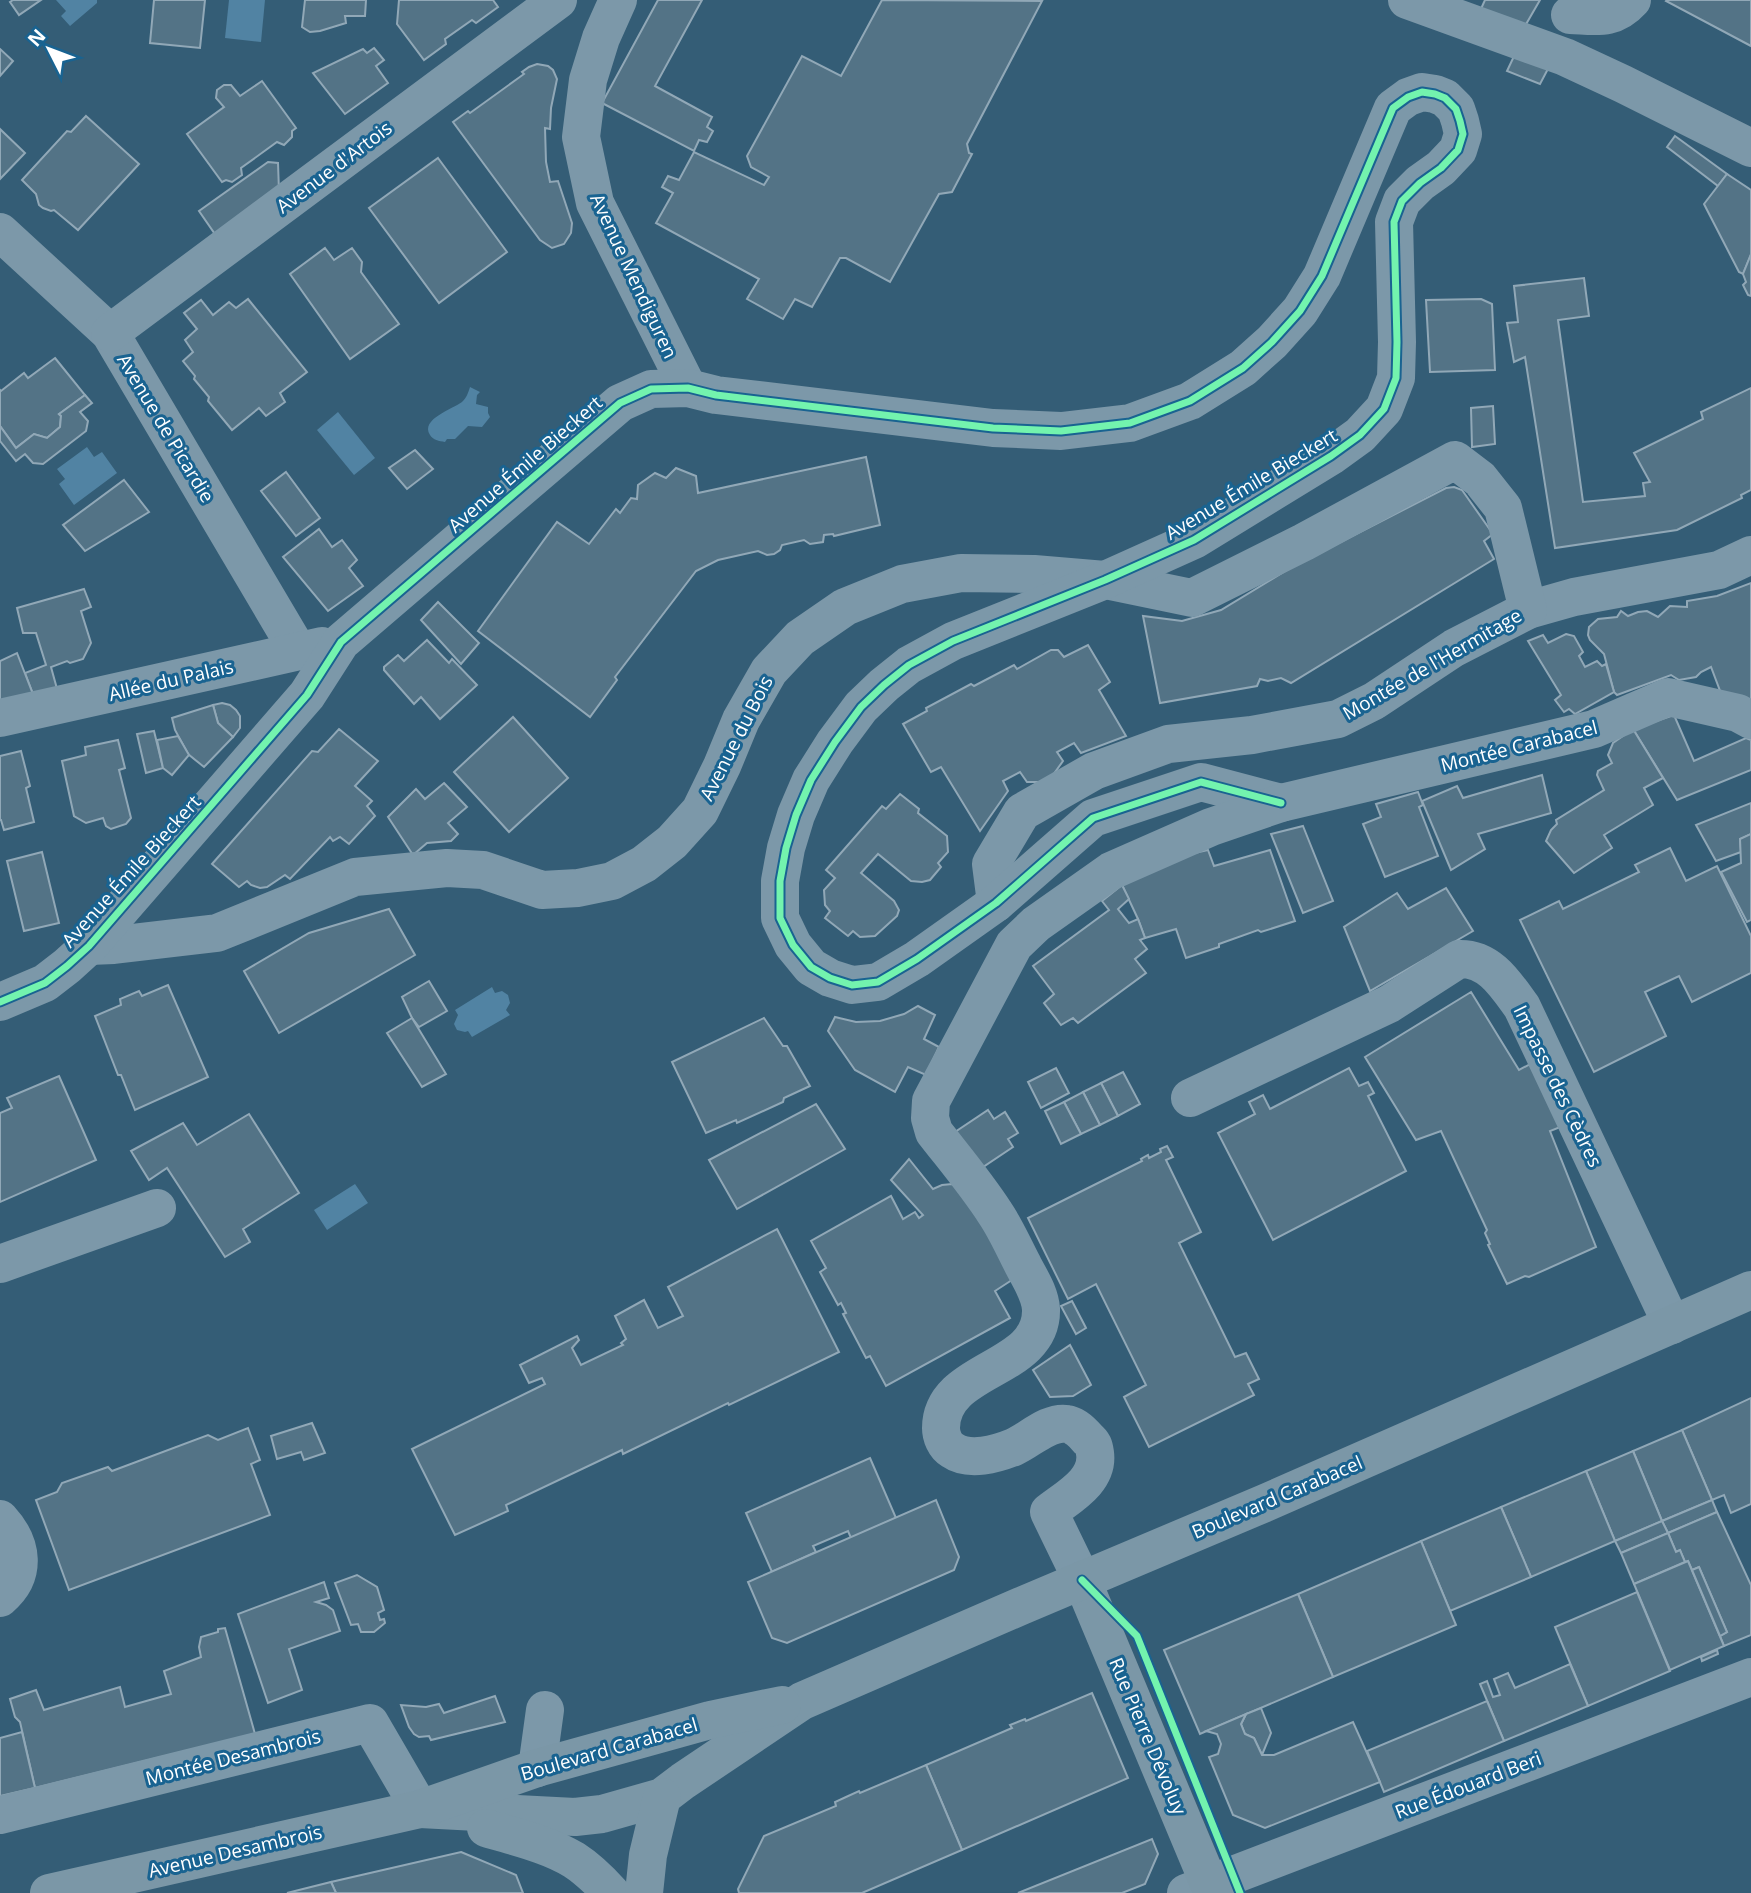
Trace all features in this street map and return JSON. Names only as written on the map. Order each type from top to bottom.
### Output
[{"type":"main road","name":"Boulevard Carabacel","points":[[420,1809],[575,1817],[602,1814],[662,1797],[802,1701],[1265,1503],[1751,1290]]},
{"type":"main road","name":"Rue Pierre Dévoluy","points":[[1082,1580],[1203,1890]]},
{"type":"main road","name":"Boulevard Carabacel","points":[[420,1809],[537,1768],[710,1720],[802,1701]]},
{"type":"main road","points":[[644,1893],[648,1855],[662,1797]]},
{"type":"main road","points":[[420,1809],[536,1843],[573,1860],[594,1875],[611,1893]]},
{"type":"main road","name":"Avenue Desambrois","points":[[49,1893],[420,1809]]},
{"type":"street","name":"Avenue d'Artois","points":[[110,333],[558,0]]},
{"type":"street","name":"Avenue Mendiguren","points":[[618,0],[601,38],[588,80],[581,137],[594,202],[688,388]]},
{"type":"street","points":[[1406,0],[1565,57],[1751,148]]},
{"type":"street","points":[[1565,57],[1570,7],[1609,16],[1622,10],[1632,0]]},
{"type":"street","name":"Avenue Émile Bieckert","points":[[0,1002],[45,982],[89,946],[307,695],[341,642],[620,404],[651,389],[688,388],[716,395],[979,427],[1061,431],[1130,423],[1190,401],[1243,368],[1272,342],[1300,311],[1322,276],[1378,140],[1394,108],[1408,97],[1422,92],[1435,94],[1445,98],[1455,109],[1463,134],[1458,150],[1402,201],[1394,222],[1397,342],[1395,378],[1384,410],[1360,435],[1331,456],[1194,540],[1105,580],[953,641],[909,665],[884,685],[861,707],[811,780],[786,848],[780,881],[780,918],[793,946],[811,967],[830,978],[852,985],[878,982],[917,959],[996,903],[1093,818],[1201,782],[1281,803]]},
{"type":"street","name":"Avenue de Picardie","points":[[0,232],[110,333],[298,651]]},
{"type":"street","name":"Montée de l'Hermitage","points":[[996,903],[991,864],[1022,812],[1094,771],[1168,744],[1252,735],[1338,719],[1374,701],[1454,648],[1528,610],[1503,508],[1480,480],[1455,460],[1304,542],[1192,598],[1105,580]]},
{"type":"street","points":[[1528,610],[1574,597],[1719,570],[1751,555]]},
{"type":"street","name":"Avenue du Bois","points":[[89,946],[218,933],[355,877],[447,868],[484,870],[542,890],[579,888],[612,881],[644,864],[672,842],[700,811],[741,720],[769,671],[800,638],[845,607],[902,584],[961,573],[1034,574],[1105,580]]},
{"type":"street","name":"Allée du Palais","points":[[0,718],[341,642]]},
{"type":"street","name":"Montée Carabacel","points":[[1281,803],[1594,729],[1668,697],[1738,713],[1751,720]]},
{"type":"street","points":[[1082,1580],[1049,1512],[1088,1480],[1096,1462],[1093,1443],[1082,1432],[1067,1424],[1054,1425],[1014,1447],[985,1455],[968,1456],[948,1448],[941,1434],[945,1406],[961,1389],[1023,1350],[1033,1339],[1041,1310],[1038,1295],[996,1215],[934,1132],[930,1118],[931,1101],[1014,945],[1036,924],[1111,871],[1211,827],[1281,803]]},
{"type":"street","name":"Impasse des Cèdres","points":[[1190,1098],[1389,1004],[1459,959],[1470,958],[1480,962],[1508,988],[1522,1007],[1672,1325]]},
{"type":"street","points":[[0,1264],[157,1208]]},
{"type":"street","points":[[0,1519],[12,1535],[19,1555],[18,1573],[13,1584],[0,1598]]},
{"type":"street","name":"Rue Édouard Beri","points":[[1203,1890],[1751,1677]]},
{"type":"street","points":[[537,1768],[545,1710]]},
{"type":"street","name":"Montée Desambrois","points":[[0,1815],[370,1723],[420,1809]]},
{"type":"water","points":[[56,0],[97,0],[97,3],[70,26],[61,16],[66,11]]},
{"type":"water","points":[[229,0],[265,0],[261,42],[225,38]]},
{"type":"water","points":[[470,387],[480,392],[476,404],[488,407],[490,417],[482,427],[468,426],[455,439],[447,439],[445,442],[433,438],[428,429],[433,419],[462,402]]},
{"type":"water","points":[[338,412],[375,458],[354,475],[317,430]]},
{"type":"water","points":[[87,447],[94,457],[102,452],[117,473],[74,505],[59,484],[65,479],[57,469]]},
{"type":"water","points":[[492,987],[495,993],[502,991],[508,995],[510,1003],[506,1010],[510,1015],[472,1037],[468,1031],[457,1030],[454,1024],[458,1015],[455,1010]]},
{"type":"water","points":[[355,1184],[368,1203],[327,1230],[314,1210]]},
{"type":"building","points":[[41,0],[19,15],[10,2]]},
{"type":"building","points":[[154,0],[205,0],[200,48],[150,43]]},
{"type":"building","points":[[305,0],[366,0],[365,16],[345,16],[346,23],[310,32],[302,27]]},
{"type":"building","points":[[399,0],[493,0],[498,7],[476,23],[472,20],[445,39],[446,44],[424,60],[397,24]]},
{"type":"building","points":[[658,0],[702,0],[655,86],[712,117],[707,127],[713,131],[707,142],[699,140],[694,151],[602,103]]},
{"type":"building","points":[[882,0],[1042,1],[967,144],[969,153],[972,154],[952,192],[939,194],[890,282],[846,258],[840,258],[812,307],[795,299],[783,319],[747,299],[759,279],[656,223],[673,193],[662,187],[668,176],[679,180],[694,152],[764,185],[769,177],[751,167],[747,156],[802,56],[841,76]]},
{"type":"building","points":[[1485,0],[1540,0],[1525,26],[1480,11]]},
{"type":"building","points":[[1751,0],[1751,46],[1666,1]]},
{"type":"building","points":[[374,48],[384,60],[376,66],[388,83],[345,114],[313,73],[363,49],[367,53]]},
{"type":"building","points":[[0,49],[13,61],[0,76]]},
{"type":"building","points":[[1516,52],[1550,65],[1540,84],[1507,71]]},
{"type":"building","points":[[537,64],[548,66],[557,79],[550,129],[545,128],[546,162],[550,182],[558,181],[572,223],[571,233],[564,244],[552,248],[540,240],[453,122],[468,111],[470,113],[524,74],[522,72]]},
{"type":"building","points":[[262,81],[296,128],[284,145],[277,142],[241,168],[242,175],[232,182],[222,182],[187,134],[224,107],[216,98],[217,90],[224,85],[231,85],[240,96]]},
{"type":"building","points":[[86,116],[139,164],[78,230],[54,210],[39,205],[36,194],[22,180],[67,131],[71,132]]},
{"type":"building","points":[[0,129],[25,153],[0,179]]},
{"type":"building","points":[[1675,136],[1727,174],[1718,186],[1667,147]]},
{"type":"building","points":[[438,158],[507,252],[439,303],[369,208]]},
{"type":"building","points":[[268,162],[278,163],[279,192],[217,237],[199,211]]},
{"type":"building","points":[[1727,174],[1751,190],[1751,255],[1743,274],[1739,272],[1704,204]]},
{"type":"building","points":[[325,248],[334,260],[352,248],[362,262],[361,272],[399,324],[350,359],[290,274]]},
{"type":"building","points":[[1751,254],[1751,296],[1743,285],[1746,282],[1743,274]]},
{"type":"building","points":[[1584,278],[1589,316],[1558,320],[1583,502],[1645,496],[1643,483],[1650,482],[1634,453],[1703,419],[1701,412],[1751,388],[1751,490],[1741,495],[1742,498],[1677,530],[1555,548],[1525,357],[1514,362],[1507,323],[1518,322],[1514,286]]},
{"type":"building","points":[[248,299],[307,372],[280,393],[285,402],[266,416],[259,408],[232,430],[208,401],[209,397],[183,361],[193,352],[185,340],[197,329],[184,313],[201,300],[213,315],[229,302],[236,308]]},
{"type":"building","points":[[1481,299],[1492,304],[1495,370],[1430,372],[1426,300]]},
{"type":"building","points":[[55,358],[85,395],[59,414],[60,427],[47,438],[34,434],[16,448],[0,426],[0,390],[24,373],[28,378]]},
{"type":"building","points":[[85,395],[92,403],[80,412],[88,421],[86,431],[43,464],[33,463],[25,454],[16,461],[0,441],[0,426],[16,448],[34,434],[47,438],[60,427],[59,414]]},
{"type":"building","points":[[1493,406],[1495,444],[1472,447],[1471,408]]},
{"type":"building","points":[[415,450],[433,469],[407,489],[389,468]]},
{"type":"building","points":[[866,457],[880,525],[834,536],[824,535],[823,542],[810,544],[804,540],[782,545],[774,554],[767,555],[758,551],[718,560],[696,571],[615,677],[617,680],[590,717],[478,631],[557,522],[589,544],[616,509],[620,513],[631,498],[637,499],[638,485],[655,473],[666,478],[676,468],[696,476],[698,493]]},
{"type":"building","points":[[286,472],[320,518],[296,536],[261,491]]},
{"type":"building","points":[[124,480],[149,512],[85,551],[63,525]]},
{"type":"building","points":[[1446,488],[1462,490],[1493,534],[1484,541],[1494,559],[1291,683],[1281,678],[1268,681],[1260,679],[1257,686],[1160,703],[1143,616],[1182,621],[1221,610],[1292,567]]},
{"type":"building","points":[[319,529],[332,547],[342,540],[357,560],[349,568],[363,586],[328,611],[283,557]]},
{"type":"building","points":[[1751,583],[1751,707],[1722,696],[1711,667],[1696,677],[1679,680],[1671,675],[1617,695],[1614,692],[1604,654],[1588,635],[1589,627],[1598,619],[1617,617],[1621,611],[1628,616],[1647,611],[1658,617],[1670,606],[1687,607],[1687,601],[1717,596]]},
{"type":"building","points":[[84,589],[91,607],[81,611],[91,643],[83,659],[51,667],[59,696],[36,702],[25,673],[46,665],[36,633],[23,633],[17,608]]},
{"type":"building","points":[[438,602],[479,643],[461,664],[421,620]]},
{"type":"building","points":[[1566,634],[1574,636],[1583,652],[1579,656],[1585,667],[1597,661],[1602,666],[1606,664],[1614,692],[1575,714],[1569,709],[1564,712],[1555,700],[1561,695],[1528,641],[1543,635],[1548,643]]},
{"type":"building","points":[[427,640],[449,663],[452,659],[477,685],[440,719],[421,697],[414,704],[384,670],[398,655],[404,661]]},
{"type":"building","points":[[1088,645],[1110,682],[1099,690],[1126,736],[1081,753],[1074,743],[1057,752],[1063,761],[1048,782],[1027,782],[1020,772],[1003,781],[1008,791],[980,831],[941,767],[931,772],[903,724],[927,711],[926,708],[971,684],[974,686],[1014,665],[1017,669],[1051,650],[1058,650],[1064,657]]},
{"type":"building","points":[[17,653],[36,702],[0,709],[0,661]]},
{"type":"building","points":[[213,705],[230,705],[240,716],[240,728],[233,737],[218,723]]},
{"type":"building","points":[[213,705],[218,723],[233,737],[204,767],[188,754],[175,730],[172,718]]},
{"type":"building","points":[[1674,715],[1694,761],[1746,738],[1751,740],[1751,770],[1677,800],[1633,729]]},
{"type":"building","points":[[513,717],[568,778],[509,832],[454,772]]},
{"type":"building","points":[[339,729],[378,761],[355,786],[372,801],[367,806],[375,816],[349,844],[340,837],[333,841],[330,837],[290,879],[285,875],[267,887],[260,888],[247,881],[239,887],[212,864],[312,751],[318,752]]},
{"type":"building","points":[[1633,729],[1663,778],[1644,788],[1653,805],[1604,835],[1612,848],[1574,873],[1546,841],[1557,824],[1556,820],[1604,790],[1597,775],[1598,771],[1612,763],[1608,755],[1613,743]]},
{"type":"building","points":[[154,731],[163,768],[146,773],[137,734]]},
{"type":"building","points":[[178,736],[189,755],[172,775],[163,768],[157,740]]},
{"type":"building","points":[[118,740],[125,768],[119,770],[131,818],[126,824],[111,829],[106,826],[103,818],[86,823],[74,816],[62,761],[86,755],[85,747]]},
{"type":"building","points":[[21,751],[30,786],[26,788],[34,822],[4,830],[0,820],[0,756]]},
{"type":"building","points":[[1542,775],[1551,813],[1478,834],[1485,849],[1451,870],[1422,801],[1457,786],[1463,798]]},
{"type":"building","points":[[444,783],[467,807],[448,823],[458,834],[451,841],[427,843],[413,855],[388,817],[416,789],[425,799]]},
{"type":"building","points":[[1418,792],[1423,805],[1419,807],[1438,856],[1385,877],[1363,824],[1381,817],[1376,804]]},
{"type":"building","points":[[900,794],[919,809],[918,813],[947,836],[948,852],[938,863],[941,867],[930,880],[922,882],[911,881],[878,854],[861,873],[894,901],[899,910],[897,916],[875,936],[860,937],[853,931],[848,936],[825,918],[830,911],[825,905],[824,890],[835,878],[826,870],[882,806],[886,809]]},
{"type":"building","points":[[1751,803],[1751,834],[1740,839],[1741,852],[1716,861],[1696,825]]},
{"type":"building","points":[[1303,826],[1333,901],[1303,913],[1271,834]]},
{"type":"building","points":[[1751,834],[1751,920],[1747,922],[1721,872],[1741,863],[1740,839]]},
{"type":"building","points":[[1670,848],[1686,881],[1717,866],[1751,936],[1751,973],[1692,1002],[1679,976],[1645,992],[1666,1036],[1594,1072],[1520,920],[1559,901],[1563,909],[1639,872],[1635,865]]},
{"type":"building","points":[[1208,850],[1214,866],[1270,850],[1295,921],[1261,932],[1258,930],[1186,958],[1176,929],[1145,938],[1122,885],[1190,854]]},
{"type":"building","points":[[42,852],[59,923],[24,931],[7,861]]},
{"type":"building","points":[[1122,885],[1129,899],[1118,909],[1129,923],[1138,919],[1145,938],[1140,940],[1147,949],[1135,959],[1146,973],[1078,1023],[1073,1018],[1061,1025],[1044,1003],[1054,994],[1033,966],[1109,910],[1102,901]]},
{"type":"building","points":[[1446,888],[1473,931],[1370,991],[1344,927],[1397,893],[1408,909]]},
{"type":"building","points":[[389,909],[415,955],[279,1033],[244,971],[309,933]]},
{"type":"building","points":[[429,981],[447,1011],[419,1027],[402,997]]},
{"type":"building","points":[[168,985],[208,1077],[135,1110],[95,1016],[121,1005],[120,999],[139,991],[142,996]]},
{"type":"building","points":[[1471,992],[1519,1070],[1532,1063],[1563,1126],[1550,1131],[1596,1247],[1507,1284],[1488,1245],[1490,1244],[1485,1233],[1487,1230],[1441,1131],[1416,1140],[1365,1057]]},
{"type":"building","points":[[918,1006],[935,1015],[924,1039],[939,1047],[926,1075],[908,1067],[895,1092],[855,1070],[828,1031],[835,1017],[856,1022],[880,1021],[904,1014]]},
{"type":"building","points":[[412,1018],[446,1074],[422,1087],[387,1033]]},
{"type":"building","points":[[764,1018],[783,1046],[787,1046],[810,1086],[737,1123],[736,1120],[706,1133],[672,1062]]},
{"type":"building","points":[[1056,1068],[1069,1093],[1041,1108],[1028,1082]]},
{"type":"building","points":[[1349,1068],[1359,1086],[1368,1082],[1374,1093],[1368,1096],[1406,1171],[1273,1240],[1218,1133],[1255,1114],[1249,1102],[1263,1095],[1270,1109]]},
{"type":"building","points":[[1123,1072],[1140,1104],[1118,1116],[1101,1083]]},
{"type":"building","points":[[59,1076],[96,1160],[0,1202],[0,1113],[12,1108],[7,1098]]},
{"type":"building","points":[[1101,1083],[1118,1116],[1100,1125],[1083,1092]]},
{"type":"building","points":[[1083,1092],[1100,1125],[1081,1134],[1064,1102]]},
{"type":"building","points":[[1064,1102],[1081,1134],[1061,1144],[1045,1111]]},
{"type":"building","points":[[816,1104],[845,1149],[737,1209],[709,1160]]},
{"type":"building","points":[[988,1110],[994,1119],[1005,1112],[1018,1133],[1008,1139],[1013,1147],[980,1169],[955,1132]]},
{"type":"building","points":[[249,1114],[299,1193],[243,1229],[250,1242],[225,1257],[167,1168],[149,1180],[131,1151],[183,1123],[197,1145]]},
{"type":"building","points":[[1167,1146],[1173,1157],[1166,1160],[1201,1232],[1179,1243],[1235,1357],[1246,1353],[1259,1379],[1248,1384],[1254,1395],[1149,1447],[1124,1397],[1146,1385],[1096,1284],[1068,1299],[1028,1218],[1142,1161],[1141,1159],[1148,1155],[1149,1158],[1161,1152],[1160,1149]]},
{"type":"building","points":[[909,1159],[933,1189],[952,1184],[974,1200],[1015,1278],[995,1291],[1010,1318],[886,1386],[870,1356],[866,1358],[843,1314],[846,1313],[841,1303],[838,1305],[820,1272],[826,1268],[811,1241],[891,1196],[903,1219],[915,1212],[919,1218],[923,1215],[891,1180]]},
{"type":"building","points":[[777,1229],[839,1352],[623,1454],[622,1450],[506,1505],[508,1511],[455,1535],[412,1449],[545,1384],[542,1378],[529,1383],[520,1365],[577,1336],[579,1340],[572,1348],[581,1365],[623,1345],[621,1343],[626,1339],[615,1316],[644,1300],[658,1328],[683,1316],[668,1287]]},
{"type":"building","points":[[1072,1301],[1086,1328],[1076,1334],[1061,1306]]},
{"type":"building","points":[[1070,1345],[1091,1385],[1073,1396],[1050,1397],[1033,1370]]},
{"type":"building","points":[[1751,1398],[1751,1504],[1731,1513],[1724,1495],[1712,1500],[1682,1430]]},
{"type":"building","points":[[312,1423],[325,1453],[304,1460],[301,1452],[277,1459],[271,1436]]},
{"type":"building","points":[[248,1428],[260,1460],[251,1464],[270,1515],[69,1590],[36,1500],[57,1492],[62,1483],[108,1467],[112,1471],[208,1435],[218,1440]]},
{"type":"building","points":[[1682,1430],[1712,1500],[1662,1521],[1633,1451]]},
{"type":"building","points":[[1633,1451],[1662,1521],[1615,1541],[1586,1471]]},
{"type":"building","points":[[870,1458],[896,1518],[851,1538],[848,1531],[813,1546],[816,1552],[772,1572],[746,1513]]},
{"type":"building","points":[[1586,1471],[1615,1541],[1531,1577],[1501,1507]]},
{"type":"building","points":[[936,1500],[959,1557],[954,1570],[787,1643],[772,1638],[748,1582]]},
{"type":"building","points":[[1712,1500],[1717,1512],[1668,1533],[1662,1521]]},
{"type":"building","points":[[1501,1507],[1531,1577],[1450,1611],[1421,1541]]},
{"type":"building","points":[[1717,1512],[1751,1585],[1751,1635],[1724,1646],[1720,1636],[1727,1632],[1699,1567],[1692,1570],[1680,1550],[1676,1552],[1668,1533]]},
{"type":"building","points":[[1662,1521],[1668,1533],[1621,1553],[1615,1541]]},
{"type":"building","points":[[1668,1533],[1676,1552],[1680,1550],[1685,1562],[1634,1584],[1621,1553]]},
{"type":"building","points":[[1421,1541],[1456,1625],[1333,1677],[1298,1594]]},
{"type":"building","points":[[1688,1561],[1724,1646],[1670,1670],[1634,1584]]},
{"type":"building","points":[[1699,1567],[1727,1632],[1720,1636],[1692,1570]]},
{"type":"building","points":[[357,1575],[377,1587],[384,1610],[378,1613],[380,1620],[384,1619],[385,1623],[374,1632],[361,1632],[358,1624],[351,1625],[335,1583]]},
{"type":"building","points":[[324,1582],[329,1598],[316,1602],[333,1610],[340,1631],[289,1649],[302,1690],[268,1703],[238,1614]]},
{"type":"building","points":[[1637,1592],[1670,1671],[1588,1706],[1555,1627]]},
{"type":"building","points":[[1298,1594],[1333,1677],[1200,1734],[1164,1650]]},
{"type":"building","points":[[225,1628],[255,1734],[35,1788],[20,1722],[15,1717],[10,1699],[36,1690],[44,1710],[120,1687],[125,1707],[171,1694],[164,1671],[201,1657],[201,1637]]},
{"type":"building","points":[[1717,1650],[1718,1654],[1702,1661],[1701,1657]]},
{"type":"building","points":[[1570,1664],[1588,1706],[1504,1741],[1480,1684],[1487,1681],[1493,1697],[1500,1695],[1494,1679],[1508,1673],[1515,1688]]},
{"type":"building","points":[[1092,1693],[1128,1778],[962,1850],[926,1765],[1012,1728],[1010,1725]]},
{"type":"building","points":[[495,1696],[505,1722],[431,1740],[429,1736],[419,1737],[414,1734],[401,1705],[426,1707],[439,1704],[444,1713]]},
{"type":"building","points":[[1487,1701],[1504,1741],[1384,1792],[1367,1751]]},
{"type":"building","points":[[1261,1708],[1271,1733],[1262,1755],[1254,1738],[1245,1734],[1241,1724],[1246,1714]]},
{"type":"building","points":[[1246,1714],[1241,1724],[1245,1734],[1254,1738],[1262,1755],[1274,1755],[1353,1722],[1380,1782],[1265,1828],[1233,1815],[1209,1757],[1218,1754],[1221,1744],[1217,1734],[1206,1731]]},
{"type":"building","points":[[22,1732],[35,1788],[0,1796],[0,1738]]},
{"type":"building","points":[[926,1765],[962,1850],[862,1893],[739,1893],[738,1889],[764,1836],[836,1806],[835,1802],[859,1791],[860,1793]]},
{"type":"building","points":[[1152,1839],[1158,1854],[1145,1884],[1122,1893],[1018,1893]]},
{"type":"building","points":[[461,1852],[516,1875],[523,1893],[336,1893],[331,1882]]},
{"type":"building","points":[[331,1882],[336,1893],[287,1893]]},
{"type":"cycle path","points":[[0,1002],[45,983],[89,946],[307,695],[341,642],[620,403],[651,389],[688,388],[716,395],[993,428],[1061,431],[1130,423],[1190,401],[1243,368],[1272,342],[1300,311],[1322,276],[1393,108],[1408,97],[1422,92],[1435,94],[1445,98],[1456,109],[1463,134],[1458,150],[1402,201],[1394,222],[1396,378],[1384,409],[1360,435],[1331,456],[1194,540],[1105,580],[953,641],[909,665],[884,685],[861,707],[811,780],[786,848],[780,881],[780,918],[793,945],[811,967],[830,978],[852,985],[878,982],[917,959],[996,903],[1093,818],[1201,782],[1281,803]]},
{"type":"cycle path","points":[[1082,1580],[1137,1636],[1240,1893]]}]
